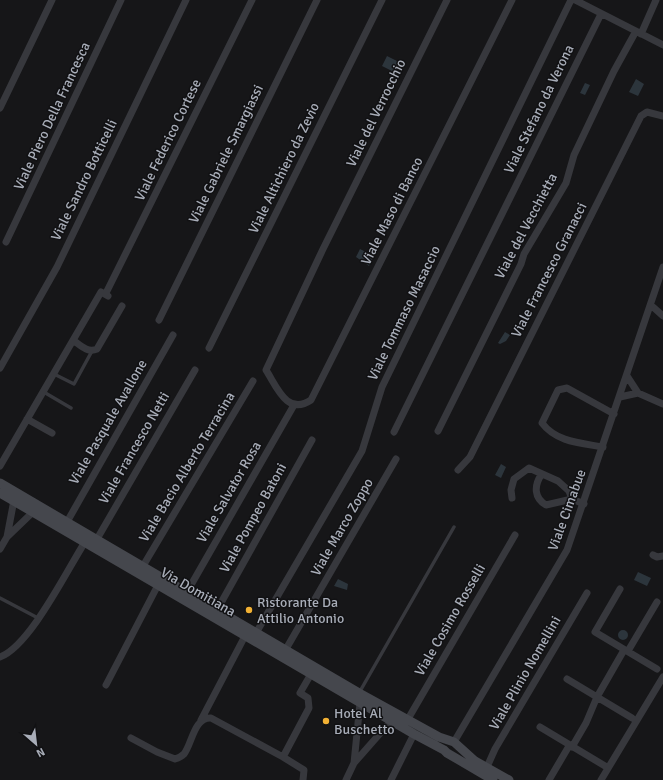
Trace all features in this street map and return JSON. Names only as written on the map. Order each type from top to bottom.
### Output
[{"type":"main road","name":"Via Domitiana","points":[[0,483],[359,693],[453,742],[475,761],[509,780]]},
{"type":"main road","name":"Via Domitiana","points":[[0,493],[490,779]]},
{"type":"main road","points":[[446,752],[456,751],[453,742]]},
{"type":"street","points":[[0,108],[52,0]]},
{"type":"street","name":"Viale Piero Della Francesca","points":[[6,242],[121,0]]},
{"type":"street","name":"Viale Sandro Botticelli","points":[[0,368],[57,267],[186,0]]},
{"type":"street","name":"Viale Federico Cortese","points":[[73,340],[101,292],[108,294],[252,0]]},
{"type":"street","name":"Viale Gabriele Smargiassi","points":[[159,320],[317,0]]},
{"type":"street","name":"Viale Altichiero da Zevio","points":[[209,348],[382,0]]},
{"type":"street","name":"Viale del Verrocchio","points":[[294,405],[286,401],[266,370],[329,238],[447,0]]},
{"type":"street","name":"Viale Maso di Banco","points":[[294,405],[302,405],[312,400],[512,0]]},
{"type":"street","name":"Viale Tommaso Masaccio","points":[[256,633],[362,451],[382,387],[571,0]]},
{"type":"street","points":[[575,0],[663,45]]},
{"type":"street","name":"Viale del Vecchietta","points":[[438,432],[521,264],[524,254],[566,183],[577,149],[614,71],[638,33],[656,0]]},
{"type":"street","name":"Viale Stefano da Verona","points":[[394,432],[601,14]]},
{"type":"street","name":"Viale Francesco Granacci","points":[[458,470],[470,457],[642,114],[647,112],[663,116]]},
{"type":"street","name":"Viale Cimabue","points":[[453,742],[564,556],[584,504],[662,272]]},
{"type":"street","points":[[0,466],[42,391],[73,340],[87,350],[92,351],[97,349],[122,306]]},
{"type":"street","points":[[650,307],[653,307],[663,316]]},
{"type":"street","name":"Viale Pasquale Avallone","points":[[67,522],[173,335]]},
{"type":"street","name":"Viale Francesco Netti","points":[[97,539],[195,370]]},
{"type":"street","points":[[627,376],[638,393],[663,404]]},
{"type":"street","name":"Viale Bacio Alberto Terracina","points":[[143,566],[253,381]]},
{"type":"street","points":[[603,447],[568,441],[548,431],[542,423],[558,390],[567,388],[614,414]]},
{"type":"street","points":[[620,397],[638,393]]},
{"type":"street","name":"Viale Salvator Rosa","points":[[187,592],[294,405]]},
{"type":"street","points":[[27,418],[52,433]]},
{"type":"street","name":"Viale Pompeo Batoni","points":[[217,610],[312,440]]},
{"type":"street","name":"Viale Marco Zoppo","points":[[286,649],[396,459]]},
{"type":"street","points":[[512,498],[511,490],[514,479],[529,468],[541,475],[548,476],[558,481],[569,491],[572,499]]},
{"type":"street","points":[[541,475],[536,483],[536,494],[539,501],[546,505],[572,499],[584,504]]},
{"type":"street","points":[[7,537],[14,500]]},
{"type":"street","points":[[0,549],[7,537],[33,512]]},
{"type":"street","name":"Viale Cosimo Rosselli","points":[[408,718],[515,535]]},
{"type":"street","points":[[0,657],[11,651],[22,641],[85,542]]},
{"type":"street","points":[[654,555],[658,558],[663,556]]},
{"type":"street","points":[[106,685],[158,585]]},
{"type":"street","points":[[620,588],[595,632],[657,669]]},
{"type":"street","name":"Viale Plinio Nomellini","points":[[487,767],[495,749],[587,593]]},
{"type":"street","points":[[550,780],[586,722],[597,697],[657,602]]},
{"type":"street","points":[[131,738],[157,752],[175,759],[183,755],[245,636]]},
{"type":"street","points":[[283,757],[309,708],[308,698],[300,693],[311,674]]},
{"type":"street","points":[[601,780],[663,677]]},
{"type":"street","points":[[566,679],[632,718]]},
{"type":"street","points":[[354,763],[360,702]]},
{"type":"street","points":[[200,721],[206,717],[210,718],[283,757],[304,770],[303,780]]},
{"type":"street","points":[[346,780],[354,763],[391,721]]},
{"type":"street","points":[[540,727],[605,766]]},
{"type":"street","points":[[391,780],[414,734]]},
{"type":"lane","points":[[53,373],[74,384],[92,351]]},
{"type":"lane","points":[[42,391],[71,408]]},
{"type":"lane","points":[[359,693],[454,528]]},
{"type":"lane","points":[[0,598],[38,618]]},
{"type":"shaded area","points":[[387,56],[405,65],[400,75],[382,66]]},
{"type":"shaded area","points":[[636,79],[644,84],[638,96],[629,92]]},
{"type":"shaded area","points":[[585,83],[590,85],[585,95],[580,93]]},
{"type":"shaded area","points":[[360,249],[374,256],[369,266],[356,257]]},
{"type":"shaded area","points":[[505,332],[510,335],[506,341],[500,344],[498,343]]},
{"type":"shaded area","points":[[501,464],[506,467],[501,478],[495,475]]},
{"type":"shaded area","points":[[638,572],[651,578],[647,586],[634,580]]},
{"type":"shaded area","points":[[338,579],[348,584],[347,590],[334,586]]},
{"type":"shaded area","points":[[621,630],[625,630],[628,635],[625,640],[621,640],[618,637],[618,633]]},
{"type":"place","name":"Ristorante Da Attilio Antonio","points":[[249,610]]},
{"type":"place","name":"Hotel Al Buschetto","points":[[326,721]]}]
